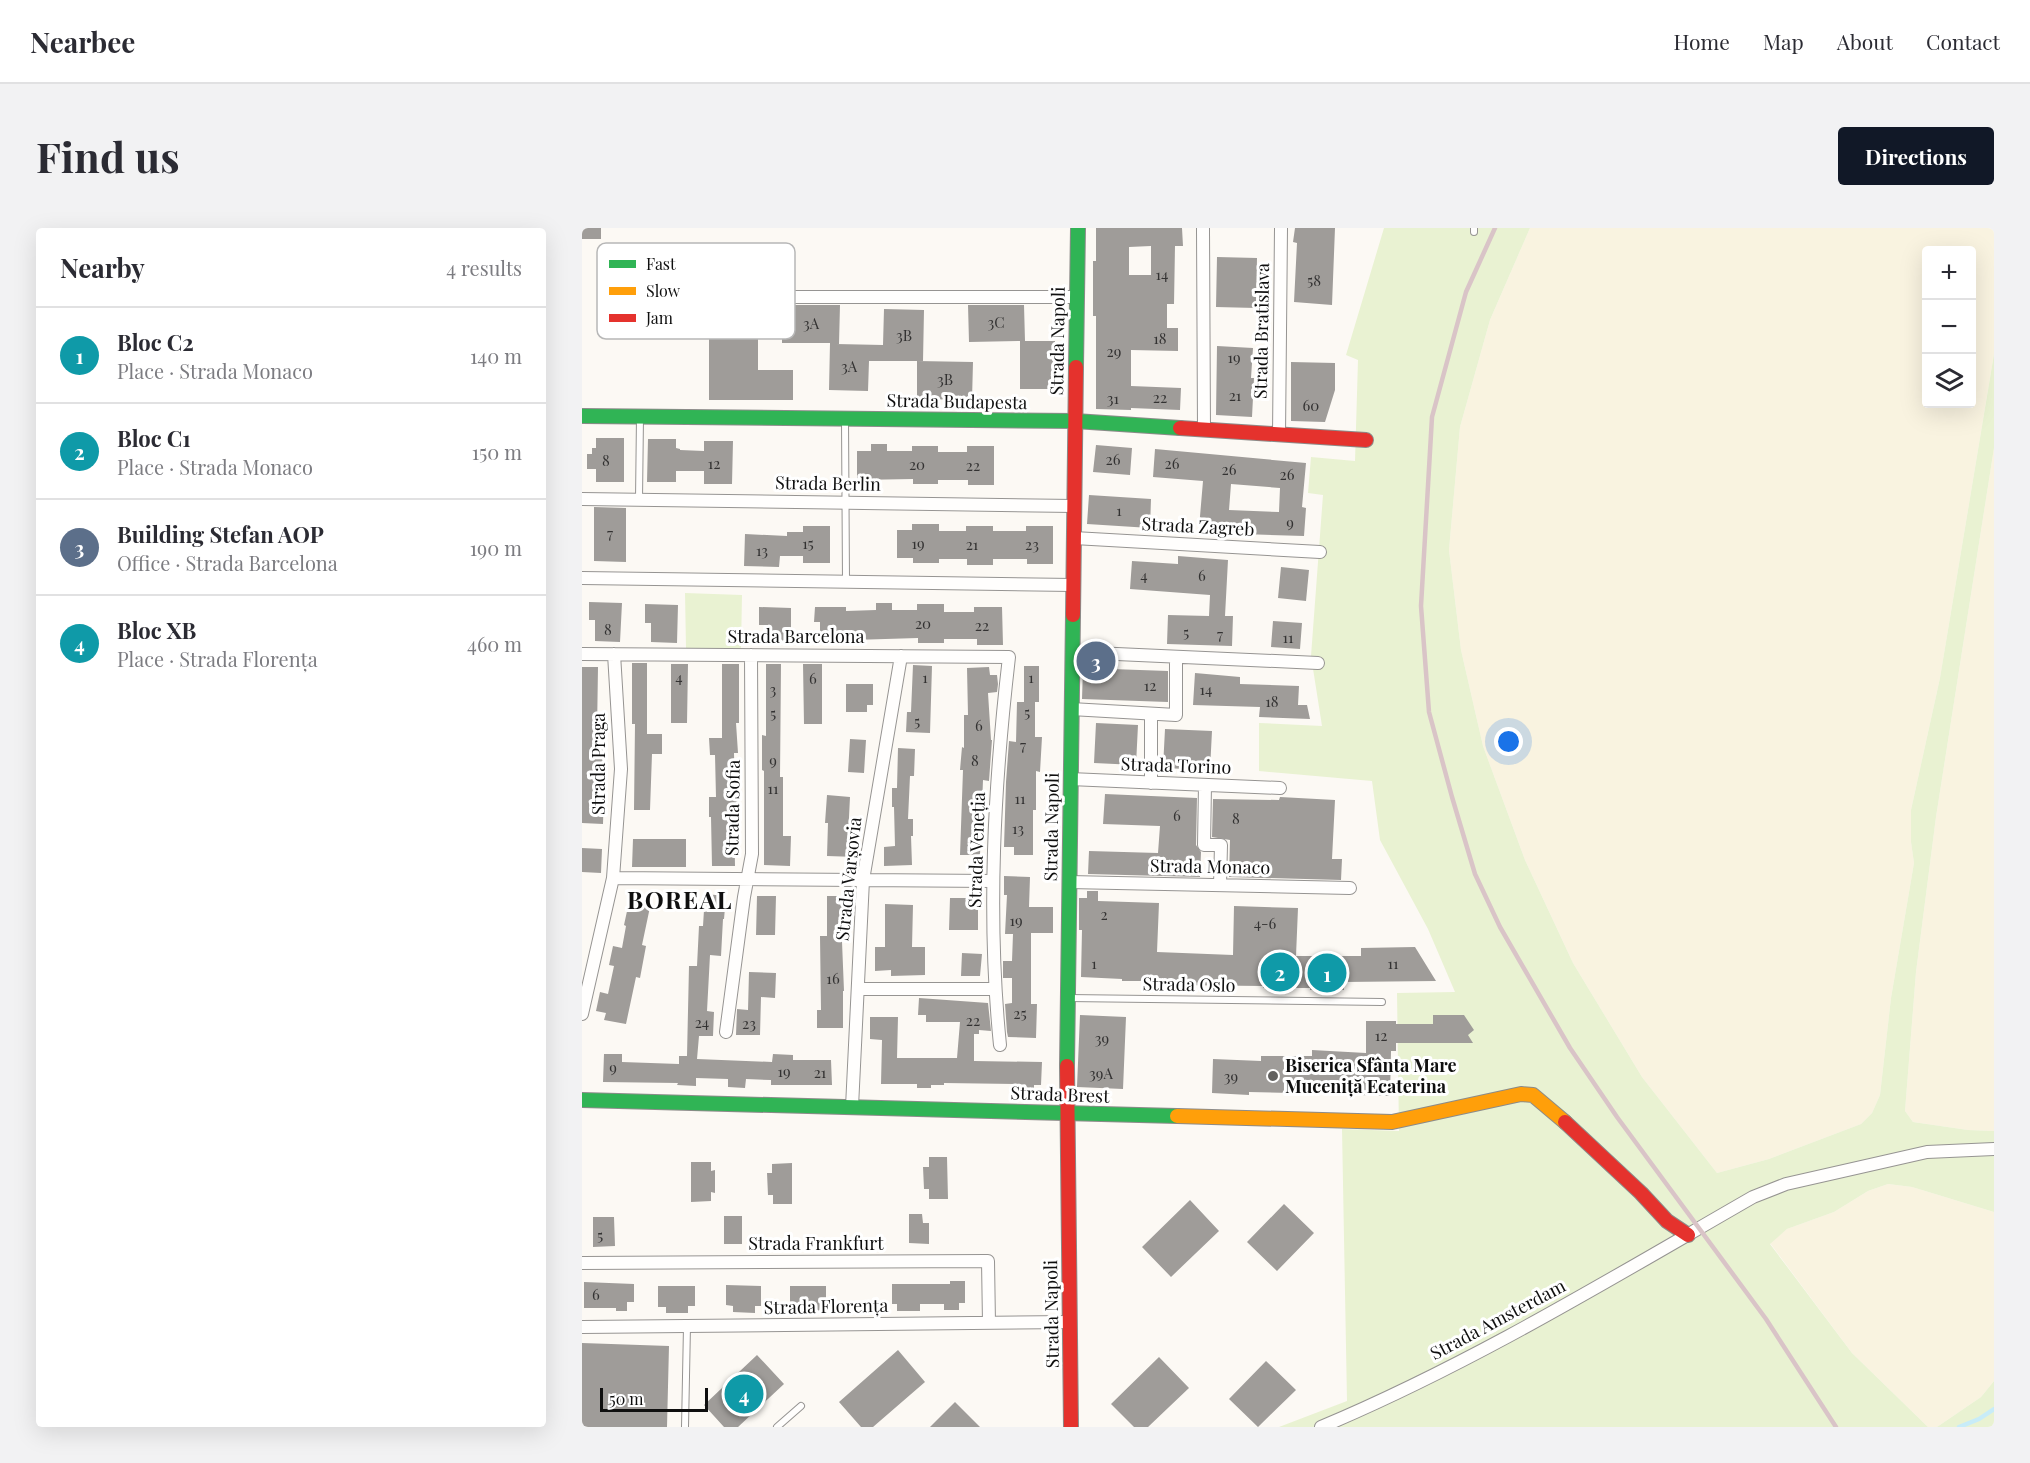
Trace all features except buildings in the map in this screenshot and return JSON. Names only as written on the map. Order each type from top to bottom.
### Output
[{"type":"street","name":"Strada Napoli","points":[[1071,1427],[1066,1113],[1078,228]]},
{"type":"street","points":[[1203,228],[1204,430]]},
{"type":"street","name":"Strada Bratislava","points":[[1279,435],[1281,228]]},
{"type":"street","points":[[795,297],[1077,297]]},
{"type":"street","name":"Strada Budapesta","points":[[582,416],[1075,422],[1366,440]]},
{"type":"street","name":"Strada Berlin","points":[[582,499],[1074,506]]},
{"type":"street","name":"Strada Zagreb","points":[[1074,538],[1320,552]]},
{"type":"street","points":[[582,578],[1073,585]]},
{"type":"street","points":[[1072,652],[1318,663]]},
{"type":"street","name":"Strada Barcelona","points":[[582,654],[1009,657]]},
{"type":"street","name":"Strada Praga","points":[[582,1014],[613,878],[621,769],[614,654]]},
{"type":"street","name":"Strada Sofia","points":[[726,1032],[752,854],[751,655]]},
{"type":"street","name":"Strada Varșovia","points":[[852,1107],[863,880],[901,656]]},
{"type":"street","name":"Strada Veneția","points":[[1000,1045],[994,989],[992,881],[999,744],[1009,657]]},
{"type":"street","points":[[1071,709],[1176,715],[1176,657]]},
{"type":"street","points":[[1151,714],[1151,783]]},
{"type":"street","name":"Strada Torino","points":[[1070,779],[1280,788]]},
{"type":"street","points":[[1205,785],[1204,845],[1221,845],[1220,885]]},
{"type":"street","points":[[613,878],[992,881]]},
{"type":"street","name":"Strada Monaco","points":[[1069,882],[1350,888]]},
{"type":"street","points":[[858,989],[994,989]]},
{"type":"street","name":"Strada Brest","points":[[582,1100],[1392,1122],[1521,1094],[1533,1095],[1571,1127],[1641,1193],[1667,1221],[1688,1235]]},
{"type":"street","name":"Strada Amsterdam","points":[[1321,1427],[1438,1373],[1567,1304],[1753,1197],[1785,1184],[1927,1152],[1994,1149]]},
{"type":"street","name":"Strada Frankfurt","points":[[582,1263],[988,1261],[989,1323]]},
{"type":"street","name":"Strada Florența","points":[[582,1327],[1070,1322]]},
{"type":"lane","points":[[639,500],[640,417]]},
{"type":"lane","points":[[845,419],[846,581]]},
{"type":"lane","name":"Strada Oslo","points":[[1067,998],[1382,1002]]},
{"type":"lane","points":[[685,1427],[687,1326]]},
{"type":"lane","points":[[777,1427],[801,1406]]},
{"type":"shaded area","points":[[1530,228],[1994,228],[1994,354],[1940,678],[1911,810],[1911,842],[1914,863],[1891,998],[1880,1095],[1872,1113],[1861,1124],[1769,1159],[1717,1173],[1642,1077],[1573,963],[1525,860],[1483,746],[1461,650],[1449,550],[1460,427],[1490,320]]},
{"type":"shaded area","points":[[1994,448],[1994,1131],[1968,1130],[1913,1122],[1905,1111],[1916,972],[1936,817]]},
{"type":"shaded area","points":[[1888,1184],[1912,1187],[1994,1212],[1994,1381],[1981,1397],[1937,1427],[1928,1427],[1852,1353],[1770,1243],[1787,1229],[1834,1212],[1868,1191]]},
{"type":"green space","points":[[1384,228],[1530,228],[1490,320],[1460,427],[1449,550],[1461,650],[1483,746],[1525,860],[1573,963],[1642,1077],[1717,1173],[1769,1159],[1861,1124],[1872,1113],[1880,1095],[1891,998],[1914,863],[1911,842],[1911,810],[1940,678],[1994,354],[1994,448],[1936,817],[1916,972],[1905,1111],[1913,1122],[1968,1130],[1994,1131],[1994,1212],[1912,1187],[1888,1184],[1868,1191],[1834,1212],[1787,1229],[1770,1244],[1852,1353],[1928,1427],[1279,1427],[1347,1401],[1342,1129],[1399,1131],[1397,993],[1455,992],[1428,929],[1380,840],[1372,781],[1259,771],[1259,723],[1322,726],[1311,656],[1323,495],[1308,493],[1311,457],[1355,461],[1358,360],[1346,355]]},
{"type":"green space","points":[[685,593],[742,595],[741,649],[686,648]]},
{"type":"green space","points":[[1994,1381],[1994,1427],[1937,1427],[1981,1397]]},
{"type":"waterway","points":[[1959,1427],[1979,1419],[1994,1409]]},
{"type":"railway","points":[[1495,228],[1466,292],[1432,417],[1421,606],[1429,712],[1452,797],[1475,874],[1500,927],[1570,1048],[1617,1117],[1766,1319],[1836,1427]]},
{"type":"traffic: fast","points":[[1076,367],[1078,228]]},
{"type":"traffic: fast","points":[[582,416],[1075,421],[1180,428]]},
{"type":"traffic: fast","points":[[1067,1066],[1073,615]]},
{"type":"traffic: fast","points":[[582,1100],[1177,1116]]},
{"type":"traffic: slow","points":[[1177,1116],[1392,1122],[1521,1094],[1533,1095],[1565,1122]]},
{"type":"traffic: jam","points":[[1073,615],[1076,367]]},
{"type":"traffic: jam","points":[[1180,428],[1366,440]]},
{"type":"traffic: jam","points":[[1067,1066],[1071,1427]]},
{"type":"traffic: jam","points":[[1565,1122],[1641,1193],[1667,1221],[1688,1235]]},
{"type":"place","name":"Building Stefan AOP","points":[[1096,661]]},
{"type":"place","name":"Bloc C1","points":[[1280,972]]},
{"type":"place","name":"Bloc C2","points":[[1327,973]]},
{"type":"place","name":"Biserica Sfânta Mare Muceniță Ecaterina","points":[[1273,1076]]},
{"type":"place","name":"Bloc XB","points":[[744,1394]]},
{"type":"district","name":"BOREAL","points":[[680,901]]}]
